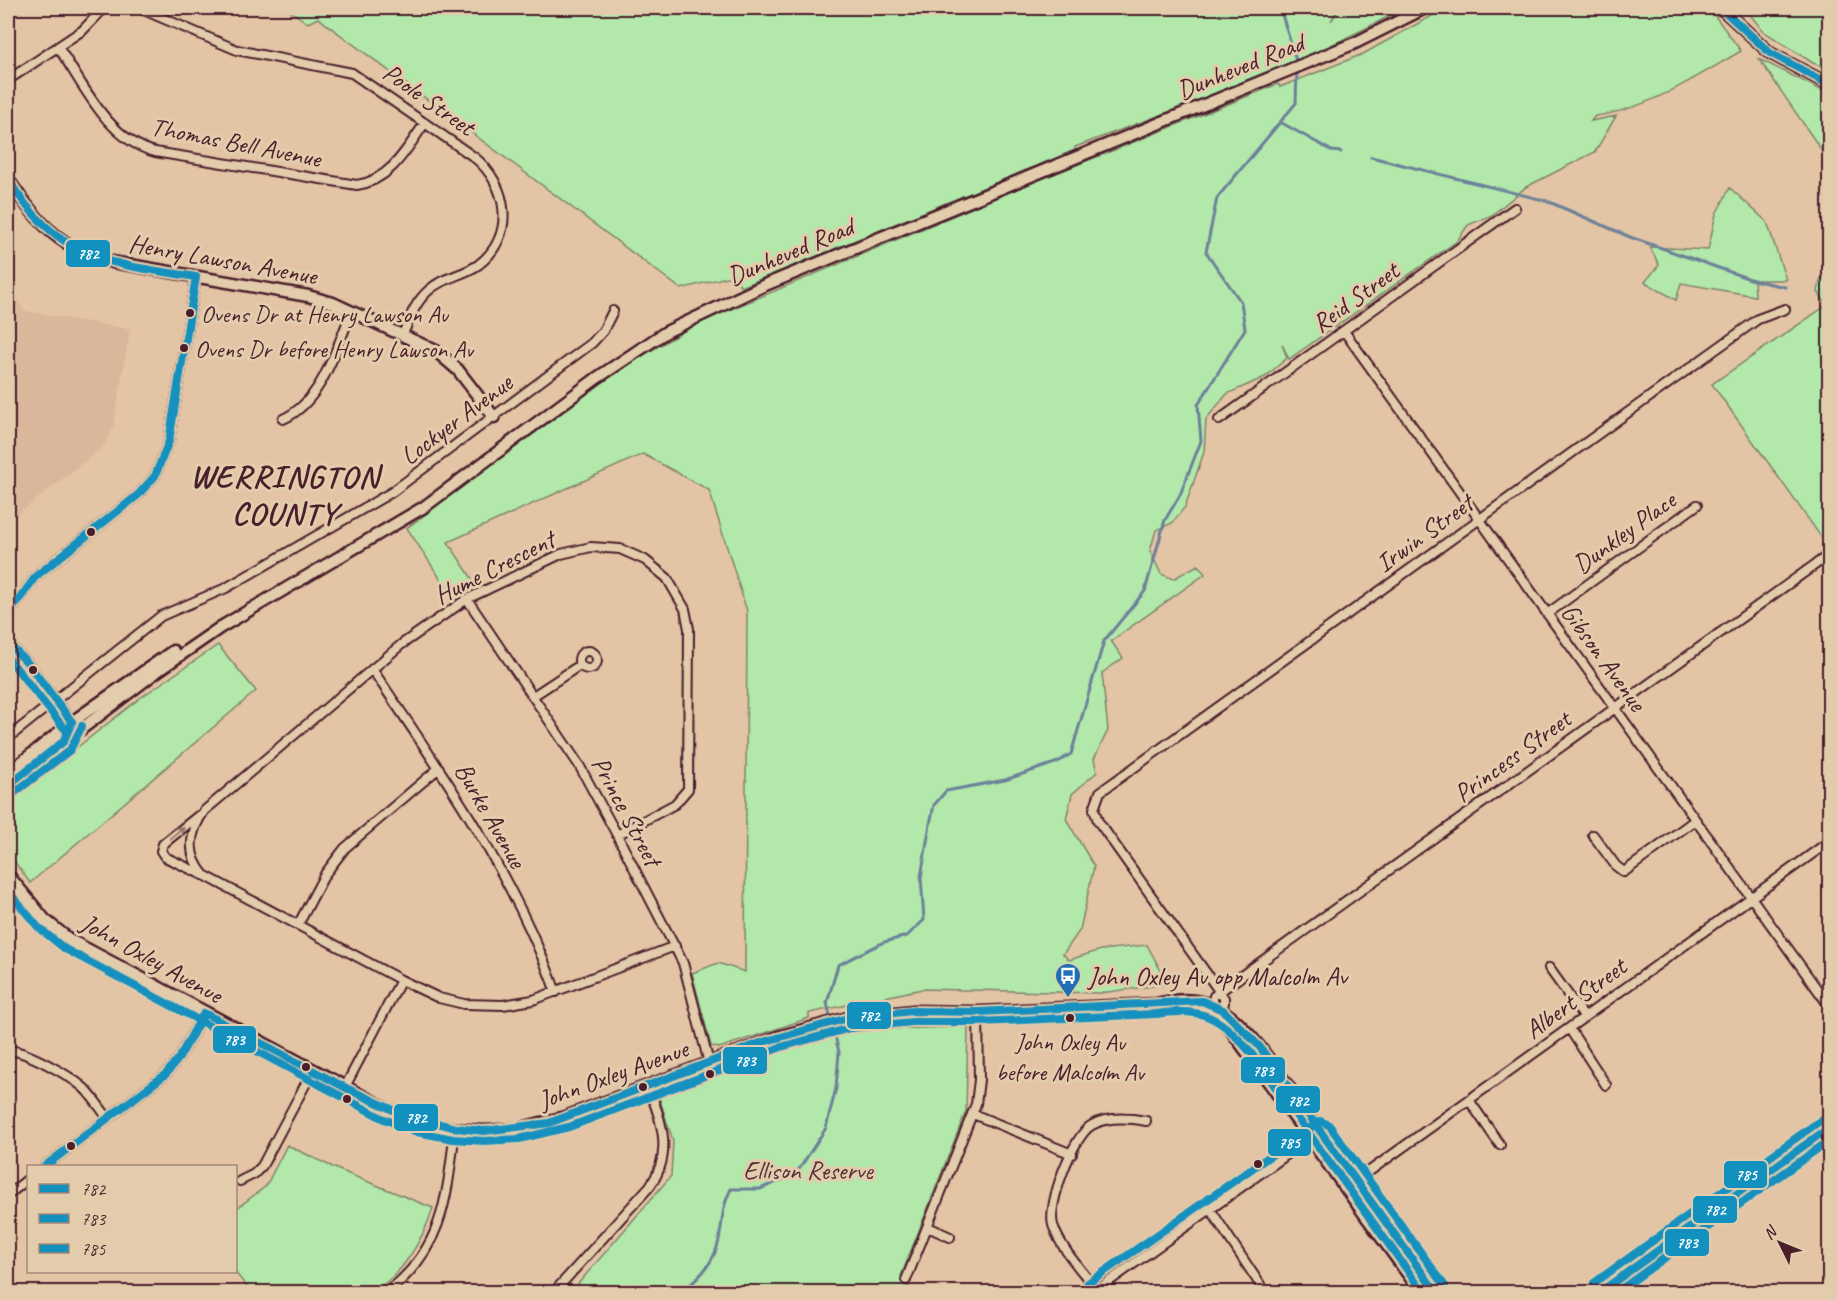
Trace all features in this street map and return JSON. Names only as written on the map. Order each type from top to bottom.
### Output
[{"type":"street","points":[[8,81],[90,24],[104,8]]},
{"type":"street","name":"Poole Street","points":[[139,8],[237,50],[352,73],[425,123],[490,172],[500,190],[504,220],[499,237],[488,256],[471,269],[443,280],[429,290],[415,306],[403,334]]},
{"type":"street","name":"Dunheved Road","points":[[8,785],[97,715],[221,627],[423,507],[620,361],[692,318],[765,285],[1322,57],[1425,8]]},
{"type":"street","points":[[1721,8],[1770,53],[1830,85]]},
{"type":"street","name":"Thomas Bell Avenue","points":[[58,47],[117,131],[137,146],[155,152],[357,185],[378,179],[390,170],[425,123]]},
{"type":"street","name":"Henry Lawson Avenue","points":[[8,179],[41,225],[74,249],[106,261],[308,296],[352,311],[430,347],[452,363],[494,417]]},
{"type":"street","name":"Reid Street","points":[[1218,420],[1515,208]]},
{"type":"street","points":[[8,615],[36,576],[138,495],[155,476],[169,441],[196,277]]},
{"type":"street","name":"Irwin Street","points":[[1219,992],[1098,821],[1095,801],[1104,788],[1758,319],[1785,309]]},
{"type":"street","points":[[283,419],[300,409],[315,391],[352,311]]},
{"type":"street","name":"Lockyer Avenue","points":[[8,738],[161,616],[226,588],[392,492],[592,344],[603,331],[613,311]]},
{"type":"street","name":"Gibson Avenue","points":[[1344,331],[1830,1007]]},
{"type":"street","name":"Dunkley Place","points":[[1547,614],[1697,505]]},
{"type":"street","name":"Hume Crescent","points":[[617,835],[675,804],[688,789],[690,630],[685,609],[676,590],[663,573],[639,557],[613,548],[591,547],[561,554],[467,599],[402,644],[161,849],[165,858],[204,875],[401,981],[439,998],[476,1006],[521,1003],[556,992],[675,946]]},
{"type":"street","name":"Princess Street","points":[[1215,1010],[1214,996],[1219,992],[1830,554]]},
{"type":"street","name":"Prince Street","points":[[467,599],[584,773],[675,946],[683,963],[709,1063]]},
{"type":"street","name":"Dunheved Road","points":[[8,773],[72,722],[164,657],[204,633],[221,627]]},
{"type":"street","points":[[8,644],[26,662],[72,722]]},
{"type":"street","points":[[533,696],[580,665]]},
{"type":"street","name":"Burke Avenue","points":[[372,669],[473,820],[538,944],[556,992]]},
{"type":"street","points":[[72,722],[97,715]]},
{"type":"street","points":[[63,742],[72,722]]},
{"type":"street","points":[[298,925],[325,874],[345,848],[439,768]]},
{"type":"street","name":"Hume Crescent","points":[[204,812],[195,827],[191,840],[194,860],[204,875]]},
{"type":"street","points":[[1593,835],[1616,866],[1624,872],[1695,820]]},
{"type":"street","name":"Albert Street","points":[[1351,1185],[1830,841]]},
{"type":"street","name":"John Oxley Avenue","points":[[8,875],[45,920],[70,940],[204,1013],[404,1116],[455,1129],[484,1131],[533,1127],[565,1118],[709,1063],[816,1026],[848,1018],[913,1011],[978,1012],[1156,1004],[1187,1000],[1215,1010]]},
{"type":"street","points":[[1549,968],[1584,1017]]},
{"type":"street","points":[[345,1087],[401,981]]},
{"type":"street","points":[[1215,1010],[1224,998],[1219,992]]},
{"type":"street","points":[[1215,1010],[1259,1046],[1320,1131],[1351,1185],[1421,1293]]},
{"type":"street","points":[[1215,1010],[1247,1049],[1310,1138],[1351,1185],[1436,1293]]},
{"type":"street","points":[[906,1280],[973,1114],[979,1080],[978,1012]]},
{"type":"street","points":[[48,1165],[171,1068],[183,1052],[204,1013]]},
{"type":"street","points":[[1569,1028],[1606,1085]]},
{"type":"street","points":[[8,1050],[20,1053],[73,1080],[88,1093],[108,1119]]},
{"type":"street","points":[[240,1181],[254,1174],[262,1166],[313,1070]]},
{"type":"street","points":[[554,1293],[650,1186],[659,1171],[664,1154],[664,1133],[648,1086]]},
{"type":"street","points":[[1469,1100],[1500,1145]]},
{"type":"street","points":[[973,1114],[1072,1154]]},
{"type":"street","points":[[1146,1121],[1127,1118],[1094,1124],[1080,1136],[1055,1194],[1052,1220],[1059,1238],[1095,1292],[1320,1131]]},
{"type":"street","points":[[1600,1293],[1830,1127]]},
{"type":"street","points":[[387,1293],[417,1264],[437,1229],[448,1189],[455,1129]]},
{"type":"street","points":[[8,1195],[27,1180]]},
{"type":"street","points":[[1210,1209],[1265,1293]]},
{"type":"street","points":[[928,1227],[950,1237]]},
{"type":"shaded area","points":[[8,286],[24,311],[130,329],[113,428],[104,446],[8,522]]},
{"type":"green space","points":[[286,8],[1338,8],[1331,21],[1340,8],[1404,8],[1365,29],[1284,66],[1075,147],[1075,150],[741,287],[734,275],[681,289],[318,18],[308,23]]},
{"type":"green space","points":[[1446,8],[1709,8],[1741,51],[1652,100],[1614,113],[1595,116],[1591,121],[1616,116],[1595,152],[1526,187],[1492,215],[1468,225],[1457,241],[1289,359],[1282,344],[1287,358],[1265,377],[1227,394],[1206,419],[1204,452],[1185,507],[1172,523],[1156,530],[1150,551],[1161,574],[1173,579],[1198,565],[1205,574],[1111,641],[1123,658],[1102,673],[1108,730],[1094,759],[1097,772],[1072,794],[1066,819],[1094,866],[1080,930],[1063,954],[1069,960],[1101,950],[1147,945],[1168,984],[1100,993],[922,989],[809,1013],[809,1018],[719,1048],[711,1046],[692,973],[718,963],[745,972],[747,611],[709,490],[643,454],[448,542],[475,583],[453,598],[407,528],[617,371],[694,325],[1012,191],[1278,84],[1280,87],[1363,54]]},
{"type":"green space","points":[[1745,8],[1812,8],[1811,10],[1813,8],[1829,11],[1829,69],[1813,63],[1763,31]]},
{"type":"green space","points":[[1759,59],[1829,94],[1829,161]]},
{"type":"green space","points":[[1730,188],[1767,222],[1786,280],[1754,280],[1755,296],[1681,283],[1676,300],[1645,282],[1659,265],[1650,247],[1708,250],[1716,214]]},
{"type":"green space","points":[[1829,274],[1829,548],[1712,384],[1827,305],[1818,292],[1820,280]]},
{"type":"green space","points":[[218,645],[256,691],[30,883],[8,853],[8,802],[140,698]]},
{"type":"green space","name":"Ellison Reserve","points":[[968,1027],[966,1111],[901,1276],[912,1292],[571,1292],[671,1176],[673,1141],[659,1097],[731,1067],[847,1030]]},
{"type":"green space","points":[[287,1145],[339,1170],[433,1208],[417,1244],[402,1267],[371,1292],[314,1294],[251,1292],[236,1273],[237,1208],[266,1186]]},
{"type":"waterway","points":[[1280,8],[1297,64]]},
{"type":"waterway","points":[[680,1292],[698,1278],[716,1251],[725,1203],[731,1189],[760,1189],[796,1174],[826,1128],[836,1088],[839,1052],[827,1003],[838,965],[884,942],[907,936],[924,920],[921,877],[934,805],[946,791],[1005,780],[1058,762],[1071,754],[1104,641],[1145,591],[1165,520],[1180,495],[1201,441],[1198,405],[1245,329],[1241,302],[1206,252],[1217,198],[1296,103],[1297,71]]},
{"type":"waterway","points":[[1282,123],[1332,151],[1341,152]]},
{"type":"waterway","points":[[1371,157],[1547,201],[1630,237],[1753,280],[1785,287]]},
{"type":"transit line","name":"782","points":[[1721,8],[1770,53],[1830,85]]},
{"type":"transit line","name":"782","points":[[8,179],[27,206],[46,227],[66,242],[88,254],[136,267],[196,277]]},
{"type":"transit line","name":"782","points":[[8,615],[36,576],[138,495],[155,476],[169,441],[196,277]]},
{"type":"transit line","name":"782","points":[[8,644],[26,661],[72,722]]},
{"type":"transit line","name":"783","points":[[8,658],[64,728]]},
{"type":"transit line","name":"782","points":[[8,785],[63,742],[72,722]]},
{"type":"transit line","name":"783","points":[[14,793],[70,750],[82,726]]},
{"type":"transit line","name":"783","points":[[8,891],[38,927],[65,949],[384,1119],[417,1132],[453,1139],[485,1141],[519,1139],[569,1127],[781,1047],[850,1028],[913,1022],[978,1022],[1173,1012],[1187,1012],[1210,1017],[1230,1031],[1251,1053],[1423,1292]]},
{"type":"transit line","name":"782","points":[[204,1013],[348,1089],[402,1114],[456,1128],[484,1131],[549,1123],[763,1042],[848,1018],[913,1011],[978,1012],[1202,1001],[1223,1010],[1259,1046],[1436,1292]]},
{"type":"transit line","name":"782","points":[[46,1165],[166,1074],[179,1058],[204,1013]]},
{"type":"transit line","name":"785","points":[[1594,1283],[1824,1118]]},
{"type":"transit line","name":"785","points":[[1088,1283],[1320,1121],[1329,1125],[1445,1286]]},
{"type":"transit line","name":"782","points":[[1600,1292],[1830,1127]]},
{"type":"transit line","name":"783","points":[[1617,1292],[1830,1140]]},
{"type":"place","name":"Ovens Dr at Henry Lawson Av","points":[[190,313]]},
{"type":"place","name":"Ovens Dr before Henry Lawson Av","points":[[184,348]]},
{"type":"place","name":"John Oxley Av opp Malcolm Av","points":[[1068,999]]},
{"type":"place","name":"John Oxley Av before Malcolm Av","points":[[1070,1018]]},
{"type":"district","name":"WERRINGTON COUNTY","points":[[285,494]]}]
